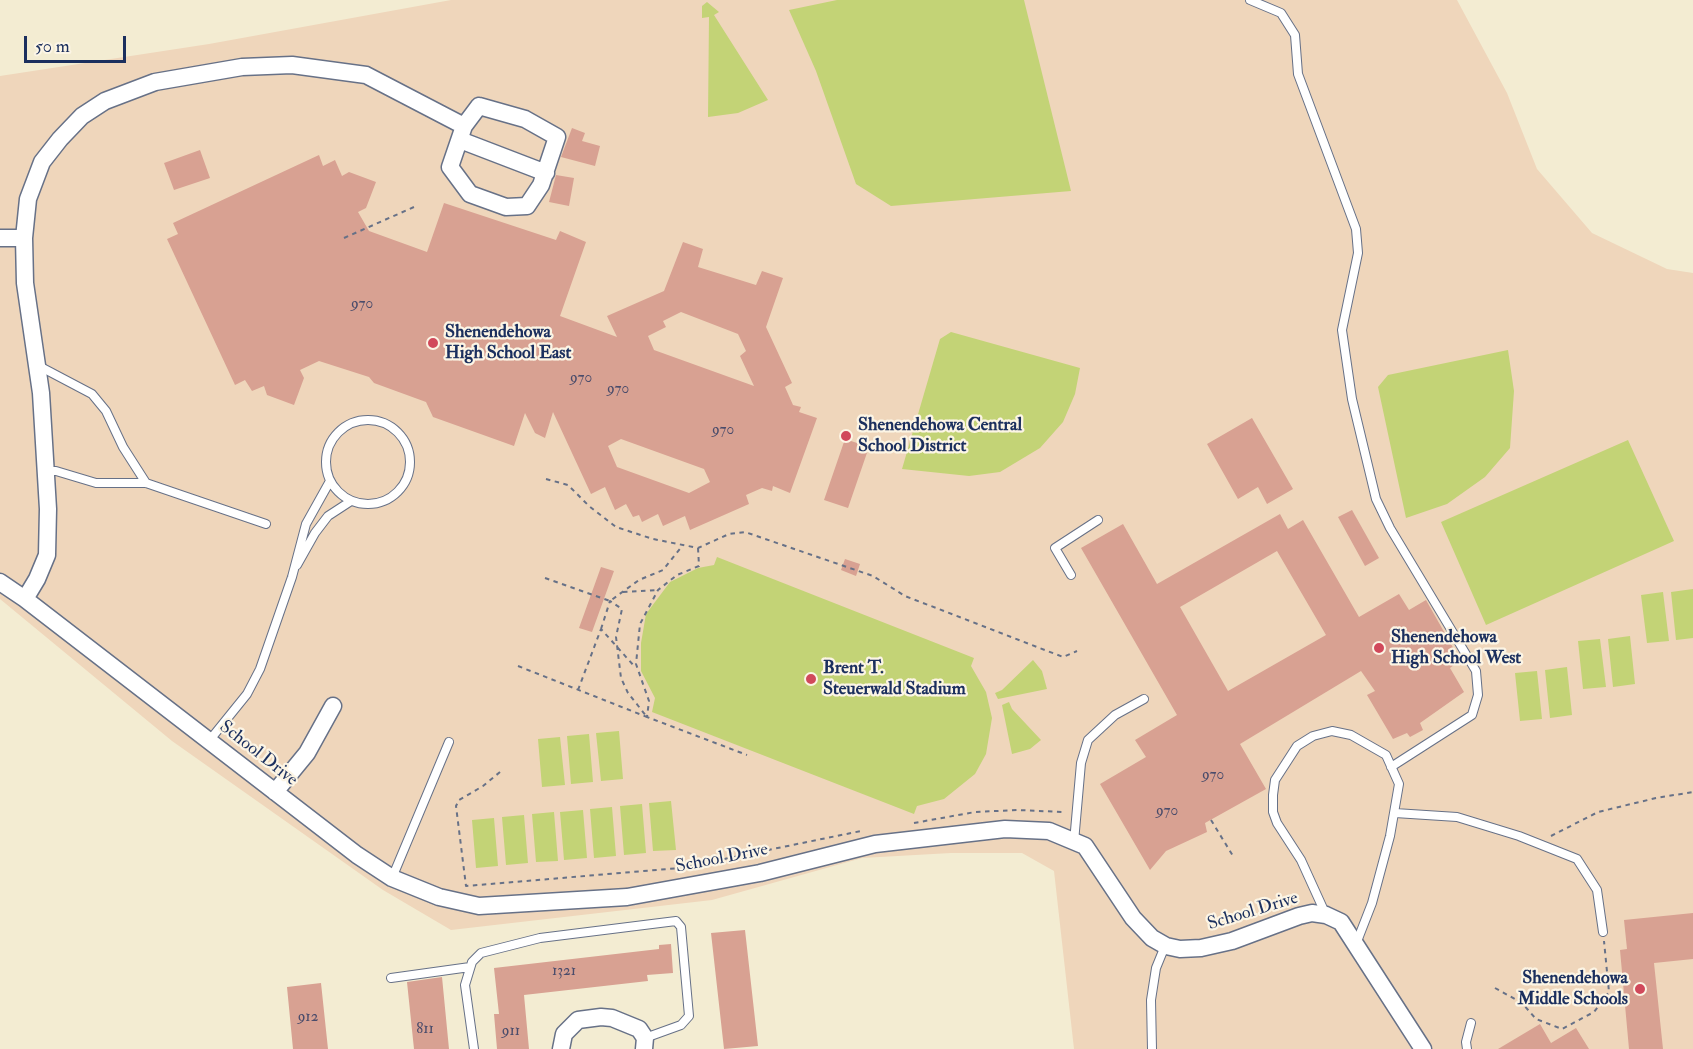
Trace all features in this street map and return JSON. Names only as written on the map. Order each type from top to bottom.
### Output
[{"type":"street","points":[[24,598],[38,579],[47,555],[48,508],[41,393],[25,284],[24,238],[28,199],[42,162],[82,116],[105,100],[155,82],[242,67],[292,65],[366,75],[462,133],[546,173]]},
{"type":"street","points":[[479,106],[525,119],[557,137],[546,173],[527,206],[506,207],[470,194],[450,167],[462,133],[479,106]]},
{"type":"street","points":[[0,238],[24,238]]},
{"type":"street","name":"School Drive","points":[[0,582],[24,598],[357,855],[392,878],[439,897],[478,906],[627,897],[760,873],[875,844],[1005,829],[1049,831],[1085,846],[1101,866],[1133,918],[1152,938],[1165,946],[1180,949],[1201,948],[1232,941],[1299,916],[1326,915],[1341,922],[1423,1049]]},
{"type":"street","points":[[275,792],[308,753],[333,706]]},
{"type":"street","points":[[561,1049],[564,1034],[570,1026],[578,1020],[587,1018],[612,1018],[634,1025],[644,1043]]},
{"type":"lane","points":[[1250,0],[1281,13],[1295,35],[1299,74],[1356,229],[1358,253],[1342,330],[1352,399],[1376,499],[1390,528],[1476,671],[1478,696],[1472,716],[1392,767]]},
{"type":"lane","points":[[36,364],[92,394],[106,411],[123,447],[146,483]]},
{"type":"lane","points":[[376,420],[400,433],[407,444],[411,458],[410,473],[403,486],[393,496],[380,502],[366,504],[351,501],[339,493],[330,481],[326,461],[331,442],[350,423],[376,420]]},
{"type":"lane","points":[[45,471],[56,471],[96,483],[146,483],[266,524]]},
{"type":"lane","points":[[209,741],[247,694],[260,669],[292,576],[306,524],[330,481]]},
{"type":"lane","points":[[292,576],[315,532],[328,516],[351,501]]},
{"type":"lane","points":[[1071,575],[1055,548],[1098,520]]},
{"type":"lane","points":[[1074,842],[1081,763],[1088,740],[1114,715],[1144,699]]},
{"type":"lane","points":[[1326,915],[1301,860],[1273,812],[1275,780],[1297,746],[1313,736],[1332,731],[1351,735],[1386,754],[1399,783],[1395,813],[1372,903],[1356,944]]},
{"type":"lane","points":[[392,878],[449,742]]},
{"type":"lane","points":[[1395,813],[1457,817],[1577,859],[1597,890],[1603,932]]},
{"type":"lane","points":[[474,1049],[465,985],[470,967],[481,953],[510,944],[618,926],[678,922],[689,1016],[681,1024],[644,1043]]},
{"type":"lane","points":[[1152,1049],[1151,1000],[1156,968],[1165,946]]},
{"type":"lane","points":[[391,978],[470,967]]},
{"type":"lane","points":[[1467,1049],[1466,1042],[1471,1023]]},
{"type":"path","points":[[344,238],[414,207]]},
{"type":"path","points":[[546,478],[568,485],[589,506],[616,527],[698,548],[729,534],[745,532],[873,576],[905,596],[1063,657],[1077,651]]},
{"type":"path","points":[[578,690],[610,600],[639,580],[663,570],[683,545]]},
{"type":"path","points":[[637,669],[640,624],[658,590],[677,574],[699,566],[698,548]]},
{"type":"path","points":[[545,578],[610,600],[622,609],[616,647],[621,678],[628,693],[647,717]]},
{"type":"path","points":[[623,591],[658,590]]},
{"type":"path","points":[[601,628],[637,669],[649,700],[647,717]]},
{"type":"path","points":[[518,666],[747,755]]},
{"type":"path","points":[[500,772],[483,786],[459,800],[456,806],[466,886],[680,868],[867,830]]},
{"type":"path","points":[[1536,843],[1599,812],[1656,798],[1693,792]]},
{"type":"path","points":[[909,824],[975,812],[1017,810],[1063,812]]},
{"type":"path","points":[[1211,820],[1233,856]]},
{"type":"path","points":[[1495,988],[1522,1003],[1536,1019],[1546,1025],[1562,1029],[1584,1018],[1594,1012],[1609,992],[1603,932]]},
{"type":"shaded area","name":"Shenendehowa Central School District","points":[[451,0],[1457,0],[1507,93],[1537,169],[1592,233],[1667,269],[1693,273],[1693,1049],[1074,1049],[1054,871],[1022,853],[951,853],[862,858],[712,900],[451,930],[383,890],[172,741],[0,599],[0,76],[209,44]]},
{"type":"green space","points":[[837,0],[1024,0],[1071,191],[891,206],[856,184],[816,71],[789,10]]},
{"type":"green space","points":[[707,2],[719,12],[714,15],[768,100],[738,113],[708,117],[709,17],[702,18],[702,6]]},
{"type":"green space","points":[[951,332],[1080,368],[1075,394],[1063,422],[1040,448],[1000,472],[969,476],[902,469],[940,339]]},
{"type":"green space","points":[[1508,350],[1514,391],[1510,448],[1485,477],[1447,504],[1406,518],[1378,387],[1388,375]]},
{"type":"green space","points":[[1628,440],[1674,541],[1486,625],[1441,522]]},
{"type":"green space","name":"Brent T. Steuerwald Stadium","points":[[717,557],[974,658],[971,666],[986,692],[992,718],[986,754],[975,774],[944,799],[917,806],[914,814],[652,712],[655,698],[641,671],[641,643],[646,614],[670,582],[698,568],[714,565]]},
{"type":"green space","points":[[1693,589],[1693,638],[1676,640],[1671,592]]},
{"type":"green space","points":[[1663,592],[1669,641],[1647,643],[1641,595]]},
{"type":"green space","points":[[1630,636],[1635,684],[1613,687],[1608,639]]},
{"type":"green space","points":[[1600,639],[1606,687],[1583,689],[1578,641]]},
{"type":"green space","points":[[1033,660],[1042,671],[1047,689],[998,699],[995,693],[1002,690]]},
{"type":"green space","points":[[1567,667],[1572,715],[1550,718],[1545,670]]},
{"type":"green space","points":[[1537,671],[1542,719],[1520,721],[1515,673]]},
{"type":"green space","points":[[1009,702],[1012,709],[1041,740],[1030,749],[1012,754],[1002,705]]},
{"type":"green space","points":[[619,731],[623,779],[601,781],[596,733]]},
{"type":"green space","points":[[589,734],[593,782],[571,784],[567,736]]},
{"type":"green space","points":[[560,737],[565,785],[542,787],[538,739]]},
{"type":"green space","points":[[671,801],[676,850],[653,851],[649,803]]},
{"type":"green space","points":[[642,804],[646,853],[624,855],[620,806]]},
{"type":"green space","points":[[612,807],[616,856],[594,858],[590,809]]},
{"type":"green space","points":[[583,810],[587,858],[564,860],[560,812]]},
{"type":"green space","points":[[554,812],[558,861],[536,862],[532,814]]},
{"type":"green space","points":[[524,815],[528,863],[506,865],[502,817]]},
{"type":"green space","points":[[494,818],[498,866],[476,868],[472,820]]},
{"type":"building","points":[[572,128],[585,133],[582,141],[600,146],[595,166],[561,157]]},
{"type":"building","points":[[200,150],[210,178],[174,190],[164,163]]},
{"type":"building","name":"Shenendehowa High School East","points":[[319,155],[323,166],[335,160],[342,176],[349,172],[376,182],[366,208],[358,212],[369,231],[427,252],[444,203],[556,240],[560,231],[586,242],[560,316],[617,337],[607,316],[664,291],[683,242],[703,249],[698,267],[756,285],[762,271],[783,278],[766,327],[792,383],[785,387],[793,405],[801,407],[799,412],[817,418],[790,493],[773,486],[772,491],[762,488],[746,495],[749,504],[690,530],[685,516],[663,526],[658,514],[642,522],[639,515],[633,517],[626,504],[615,510],[605,487],[591,494],[553,412],[545,438],[535,433],[525,413],[514,446],[433,417],[426,402],[374,383],[369,377],[319,361],[300,370],[304,378],[294,405],[267,395],[264,386],[252,391],[245,380],[235,385],[167,239],[178,234],[173,223]],"holes":[[[681,312],[738,334],[746,351],[740,356],[754,386],[654,350],[648,336],[666,327],[663,321]],[[621,439],[704,469],[710,482],[689,493],[617,467],[608,446]]]},
{"type":"building","points":[[556,175],[574,178],[569,206],[549,202]]},
{"type":"building","points":[[1252,418],[1293,489],[1267,504],[1258,487],[1238,499],[1207,444]]},
{"type":"building","points":[[845,439],[869,447],[848,508],[824,500]]},
{"type":"building","points":[[1352,510],[1379,558],[1365,566],[1338,517]]},
{"type":"building","name":"Shenendehowa High School West","points":[[1280,514],[1288,529],[1303,520],[1359,617],[1399,594],[1409,610],[1426,600],[1460,660],[1450,668],[1464,692],[1420,723],[1423,730],[1410,737],[1407,733],[1393,739],[1367,695],[1375,691],[1361,671],[1240,744],[1266,789],[1205,823],[1207,832],[1166,851],[1150,870],[1100,784],[1146,757],[1135,740],[1177,715],[1081,548],[1123,524],[1157,584]],"holes":[[[1277,551],[1326,635],[1228,691],[1180,607]]]},
{"type":"building","points":[[845,559],[860,564],[856,576],[841,570]]},
{"type":"building","points":[[601,567],[614,571],[592,632],[579,628]]},
{"type":"building","name":"Shenendehowa Middle Schools","points":[[1693,913],[1693,959],[1654,963],[1663,1049],[1629,1049],[1620,950],[1627,949],[1624,920]]},
{"type":"building","points":[[745,930],[758,1046],[724,1049],[711,933]]},
{"type":"building","points":[[671,944],[673,973],[647,975],[648,981],[524,995],[529,1049],[497,1049],[494,1014],[499,1014],[494,968],[659,949],[659,945]]},
{"type":"building","points":[[442,977],[449,1049],[414,1049],[407,982]]},
{"type":"building","points":[[321,983],[328,1049],[293,1049],[287,987]]},
{"type":"building","points":[[1540,1024],[1551,1043],[1576,1028],[1589,1049],[1498,1049]]},
{"type":"place","name":"Shenendehowa High School East","points":[[433,343]]},
{"type":"place","name":"Shenendehowa Central School District","points":[[846,436]]},
{"type":"place","name":"Shenendehowa High School West","points":[[1379,648]]},
{"type":"place","name":"Brent T. Steuerwald Stadium","points":[[811,679]]},
{"type":"place","name":"Shenendehowa Middle Schools","points":[[1640,989]]}]
